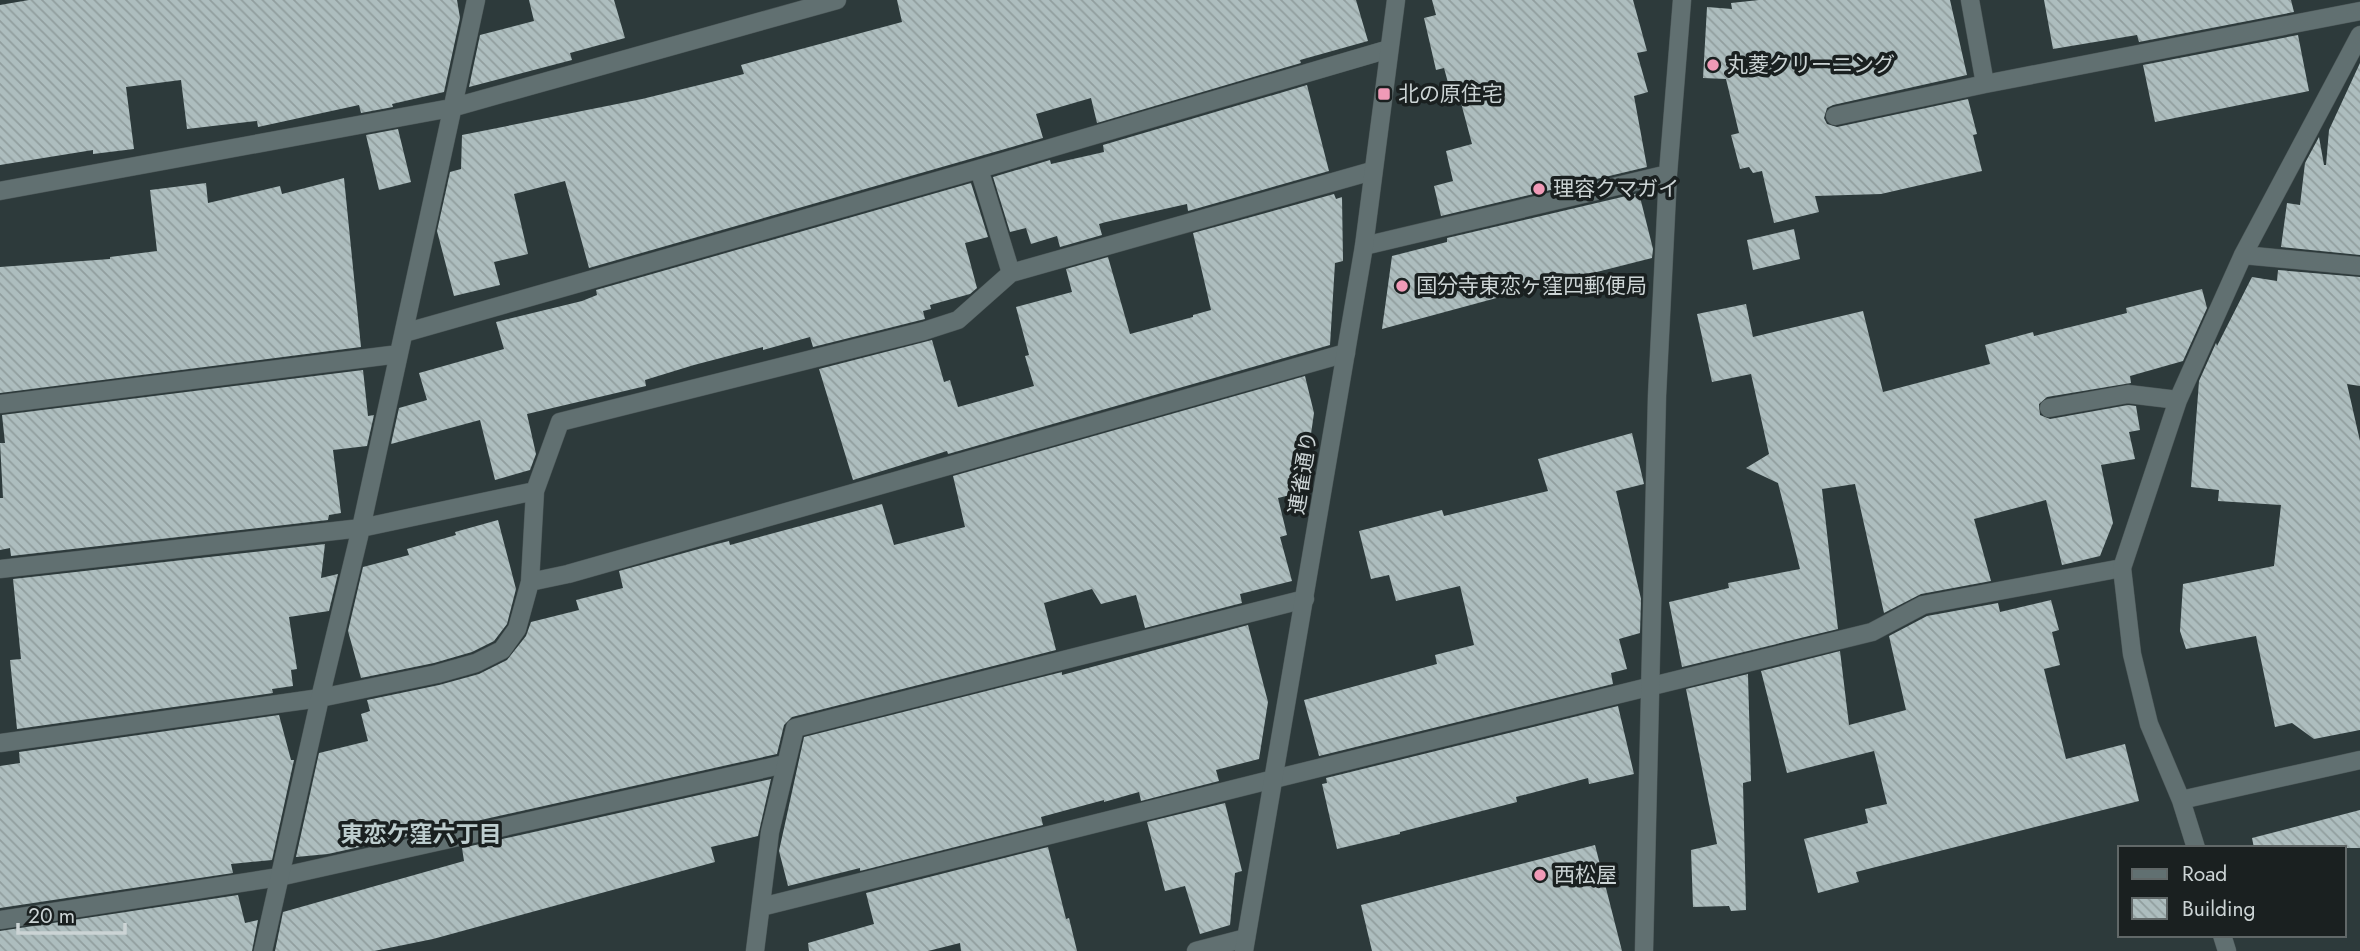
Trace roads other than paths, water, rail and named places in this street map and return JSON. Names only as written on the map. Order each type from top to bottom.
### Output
[{"type":"street","points":[[264,951],[361,527],[476,0]]},
{"type":"street","points":[[0,191],[451,108],[837,0]]},
{"type":"street","name":"連雀通り","points":[[1245,944],[1364,246],[1396,0]]},
{"type":"street","points":[[1644,951],[1657,396],[1668,174],[1682,0]]},
{"type":"street","points":[[1970,0],[1985,84]]},
{"type":"street","points":[[1835,116],[1985,84],[2360,12]]},
{"type":"street","points":[[2195,846],[2181,800],[2149,724],[2132,654],[2122,568],[2178,400],[2243,255],[2360,35]]},
{"type":"street","points":[[404,332],[1390,49]]},
{"type":"street","points":[[979,169],[1010,273]]},
{"type":"street","points":[[0,743],[320,698],[437,674],[476,663],[502,650],[517,629],[530,582],[535,491],[560,422],[924,331],[958,320],[1010,273],[1372,171]]},
{"type":"street","points":[[1364,246],[1668,174]]},
{"type":"street","points":[[2243,255],[2360,266]]},
{"type":"street","points":[[530,582],[568,574],[1346,353]]},
{"type":"street","points":[[0,404],[399,354]]},
{"type":"street","points":[[2049,408],[2128,394],[2178,400]]},
{"type":"street","points":[[0,569],[361,527],[535,491]]},
{"type":"street","points":[[761,907],[1872,632],[1923,605],[2122,568]]},
{"type":"street","points":[[755,951],[770,832],[795,727],[1305,599]]},
{"type":"street","points":[[2181,800],[2360,760]]},
{"type":"street","points":[[0,920],[279,877],[785,764]]},
{"type":"street","points":[[1196,951],[1245,944]]},
{"type":"place","name":"丸菱クリーニング","points":[[1713,65]]},
{"type":"place","name":"北の原住宅","points":[[1384,94]]},
{"type":"place","name":"理容クマガイ","points":[[1539,189]]},
{"type":"place","name":"国分寺東恋ヶ窪四郵便局","points":[[1402,286]]},
{"type":"place","name":"西松屋","points":[[1540,875]]},
{"type":"district","name":"東恋ケ窪六丁目","points":[[421,834]]}]
